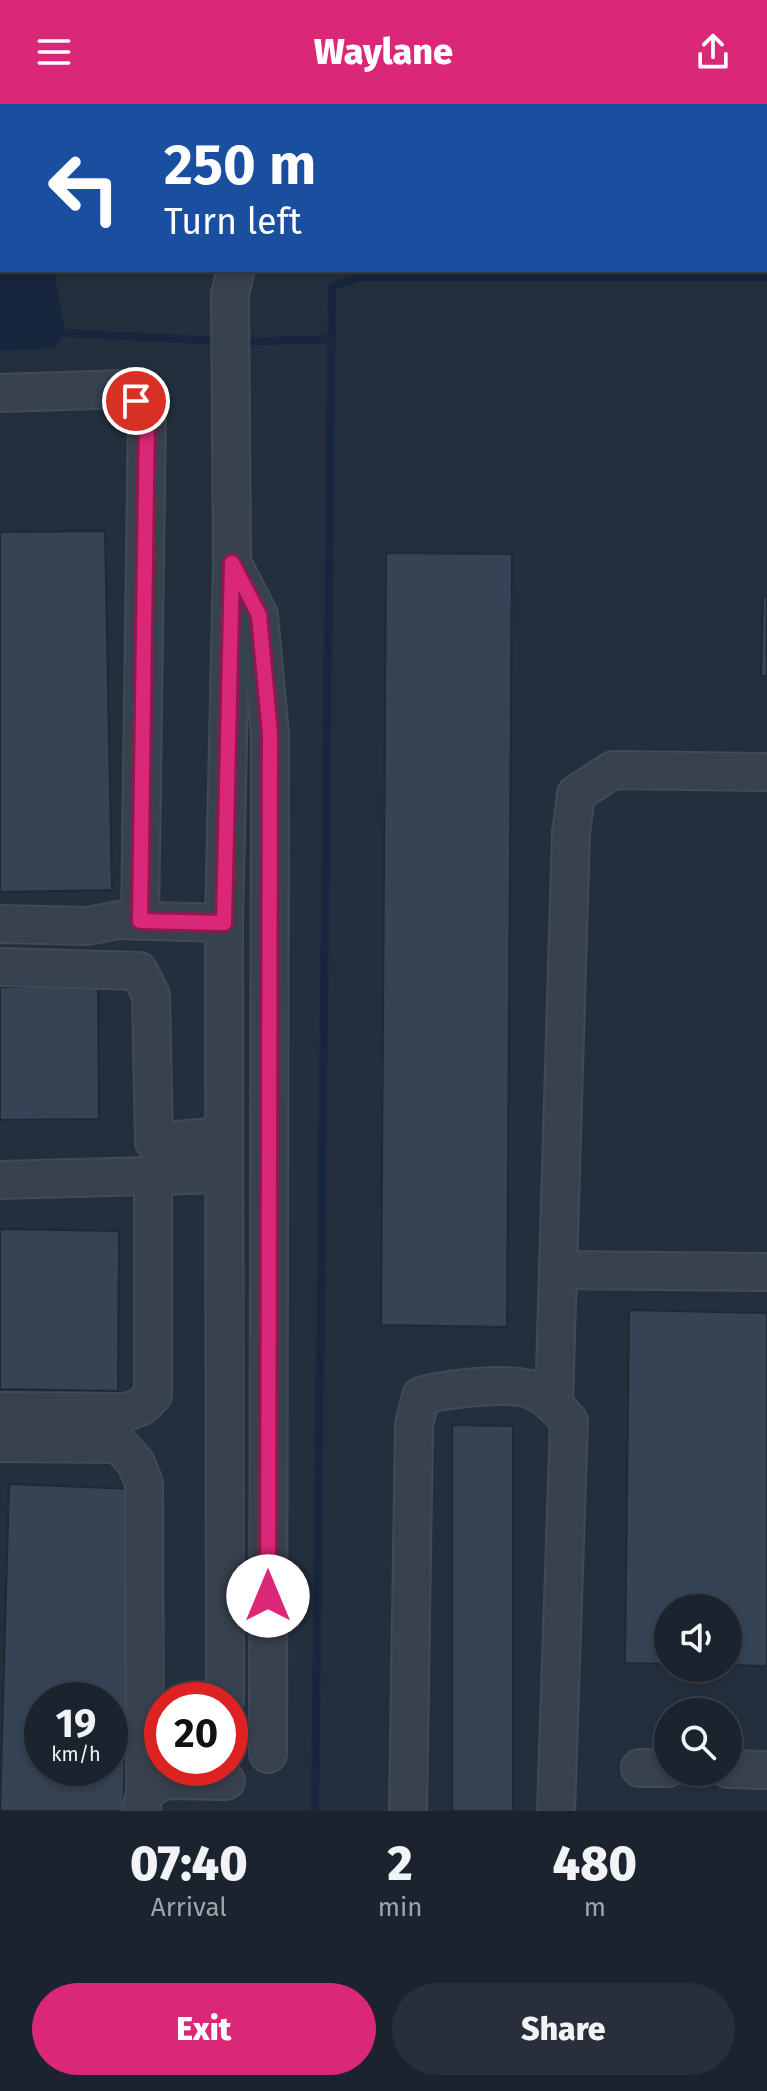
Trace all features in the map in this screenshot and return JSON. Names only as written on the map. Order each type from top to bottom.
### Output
[{"type":"street","points":[[225,1682],[224,923],[232,563],[230,294],[236,272]]},
{"type":"street","points":[[0,393],[126,389],[147,413],[140,921]]},
{"type":"street","points":[[232,563],[259,615],[270,734],[268,1754]]},
{"type":"street","points":[[554,1404],[571,833],[576,794],[613,770],[767,772]]},
{"type":"street","points":[[0,924],[224,923]]},
{"type":"street","points":[[0,967],[139,971],[151,995],[154,1142],[224,1136]]},
{"type":"street","points":[[0,1180],[224,1174]]},
{"type":"street","points":[[0,1411],[127,1412],[142,1406],[153,1395],[153,1178]]},
{"type":"street","points":[[558,1270],[767,1272]]},
{"type":"street","points":[[408,1811],[414,1425],[421,1396],[447,1389],[529,1389],[554,1404],[569,1421],[556,1811]]},
{"type":"street","points":[[0,1443],[119,1444],[136,1463],[144,1483],[143,1801]]},
{"type":"street","points":[[742,1769],[767,1770]]},
{"type":"street","points":[[143,1801],[165,1780],[226,1787]]},
{"type":"water","points":[[0,272],[54,272],[65,333],[55,348],[0,351]]},
{"type":"building","points":[[105,531],[112,890],[0,892],[0,532]]},
{"type":"building","points":[[386,553],[512,554],[507,1327],[381,1325]]},
{"type":"building","points":[[763,596],[767,596],[767,676],[761,676]]},
{"type":"building","points":[[98,986],[99,1119],[0,1120],[0,987]]},
{"type":"building","points":[[0,1229],[119,1231],[118,1391],[0,1389]]},
{"type":"building","points":[[629,1310],[767,1313],[767,1666],[742,1665],[742,1594],[654,1594],[654,1664],[625,1663]]},
{"type":"building","points":[[452,1425],[513,1426],[513,1811],[452,1811]]},
{"type":"building","points":[[9,1484],[135,1489],[128,1682],[24,1682],[24,1786],[124,1786],[123,1811],[0,1811]]},
{"type":"waterway","points":[[315,1811],[332,287],[360,277],[767,277]]},
{"type":"waterway","points":[[57,325],[65,333],[220,341]]},
{"type":"waterway","points":[[238,342],[331,339]]},
{"type":"route","points":[[136,401],[147,413],[140,921],[224,923],[232,563],[259,615],[270,734],[268,1596]]}]
